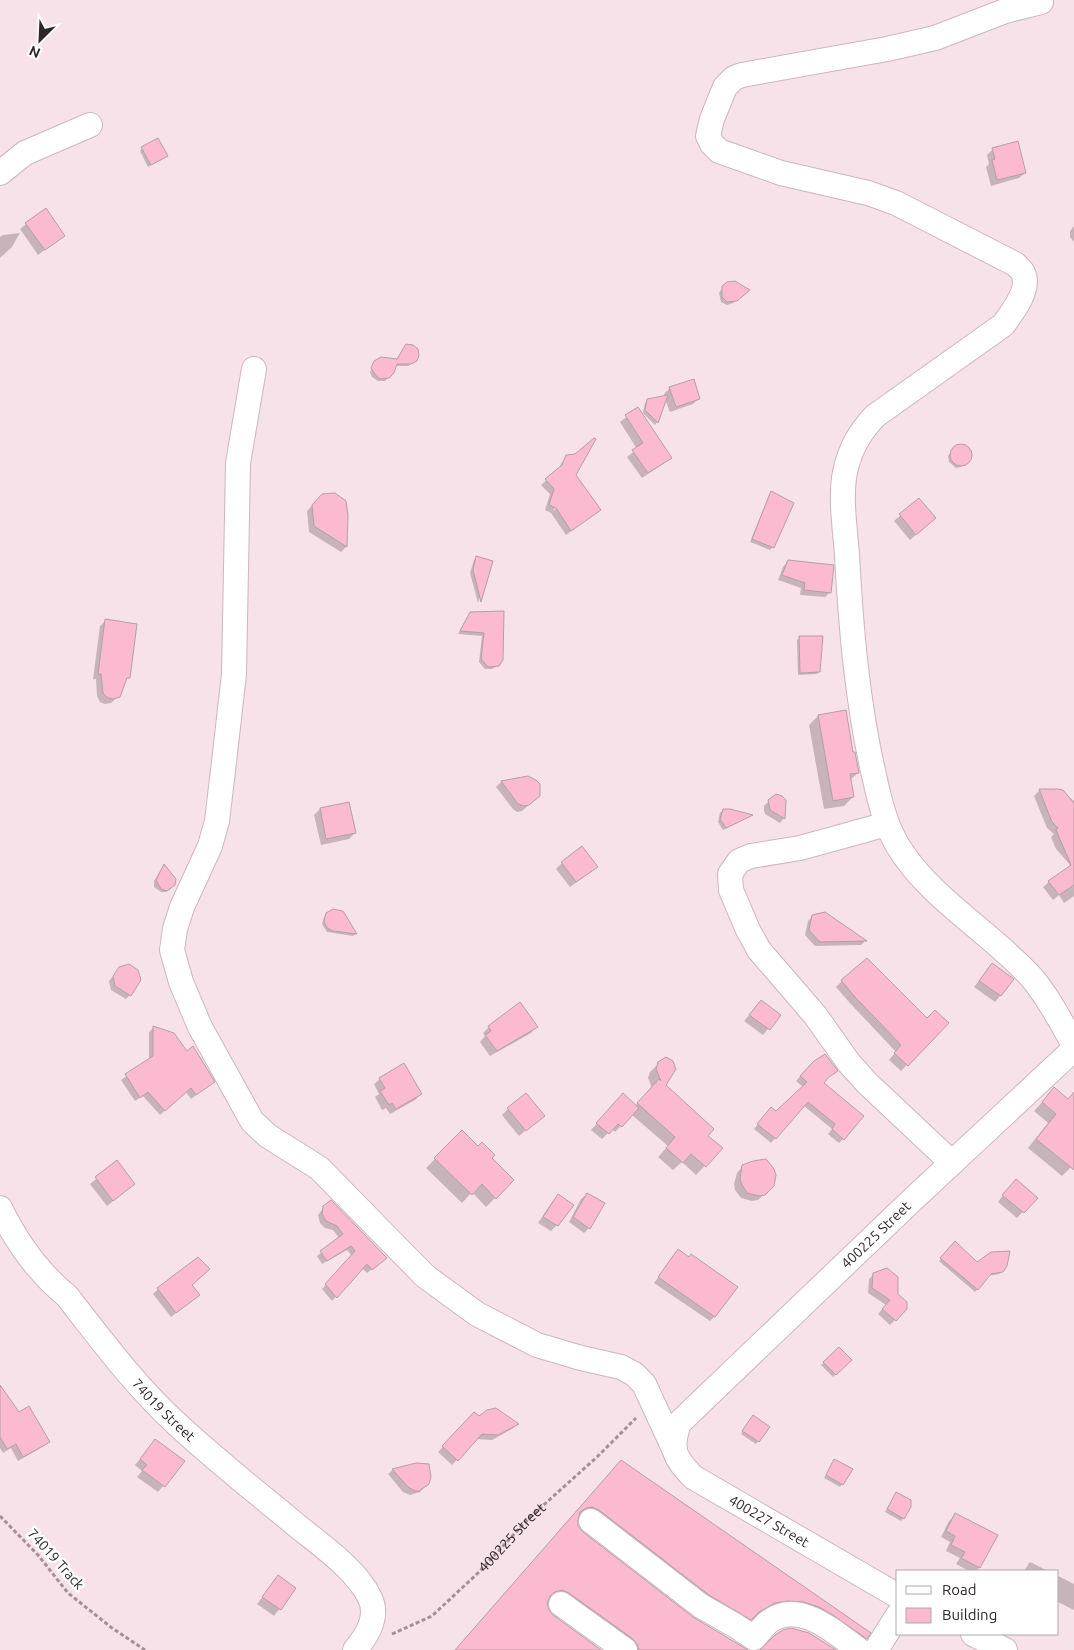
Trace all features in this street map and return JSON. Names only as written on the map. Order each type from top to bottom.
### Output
[{"type":"street","points":[[1041,2],[1005,11],[934,38],[887,49],[734,78],[725,87],[709,129],[710,140],[719,151],[781,173],[868,193],[896,204],[1015,264],[1023,272],[1025,285],[1018,304],[1003,325],[875,416],[861,431],[851,449],[845,473],[844,505],[851,636],[865,735],[883,814],[898,848],[929,885],[1032,978],[1051,1005],[1074,1045]]},
{"type":"street","points":[[0,174],[25,153],[90,125]]},
{"type":"street","name":"400227 Street","points":[[254,369],[238,464],[234,674],[217,821],[210,846],[182,907],[175,929],[172,950],[181,982],[200,1027],[252,1121],[268,1136],[319,1168],[425,1276],[477,1314],[537,1345],[621,1367],[634,1374],[644,1384],[680,1462],[693,1477],[896,1595]]},
{"type":"street","points":[[887,824],[800,848],[751,856],[739,861],[730,874],[731,890],[748,930],[759,950],[815,1015],[849,1062],[867,1083],[952,1163]]},
{"type":"street","name":"400225 Street","points":[[675,1451],[674,1440],[679,1423],[1074,1049]]},
{"type":"street","name":"74019 Street","points":[[0,1208],[40,1270],[67,1296],[143,1391],[179,1426],[326,1550],[360,1582],[372,1601],[374,1616],[366,1636],[356,1650]]},
{"type":"street","points":[[591,1521],[701,1606],[736,1626],[750,1644],[766,1623],[778,1617],[792,1614],[810,1618],[823,1624],[859,1650]]},
{"type":"street","points":[[561,1604],[625,1650]]},
{"type":"street","points":[[876,1650],[896,1618]]},
{"type":"street","points":[[974,1635],[1005,1650]]},
{"type":"path","name":"400225 Street","points":[[390,1634],[432,1616],[478,1573],[528,1519],[597,1457],[652,1402]]},
{"type":"path","name":"74019 Track","points":[[0,1516],[38,1555],[68,1593],[112,1628],[145,1650]]},
{"type":"building","points":[[158,138],[168,156],[151,165],[141,147]]},
{"type":"building","points":[[1018,141],[1026,173],[997,180],[992,160],[995,159],[992,148]]},
{"type":"building","points":[[46,208],[65,236],[45,250],[25,223]]},
{"type":"building","points":[[735,281],[750,290],[737,301],[727,302],[722,297],[722,286],[727,282]]},
{"type":"building","points":[[406,344],[413,345],[418,349],[417,361],[411,364],[397,364],[394,373],[389,378],[381,379],[377,377],[371,368],[374,361],[381,357],[397,359]]},
{"type":"building","points":[[694,379],[700,399],[676,407],[669,387]]},
{"type":"building","points":[[668,395],[658,423],[645,410],[647,399]]},
{"type":"building","points":[[638,407],[672,458],[648,473],[632,450],[643,443],[625,415]]},
{"type":"building","points":[[594,438],[596,439],[576,475],[601,510],[571,531],[556,508],[549,505],[554,489],[545,479],[562,465],[566,455],[575,454]]},
{"type":"building","points":[[961,444],[971,451],[972,455],[965,465],[961,466],[951,459],[950,455],[957,445]]},
{"type":"building","points":[[771,491],[794,503],[774,548],[752,539]]},
{"type":"building","points":[[335,493],[346,501],[348,515],[347,547],[314,526],[312,505],[322,494]]},
{"type":"building","points":[[919,498],[936,518],[916,535],[899,514]]},
{"type":"building","points":[[476,556],[493,561],[481,602],[473,570]]},
{"type":"building","points":[[788,560],[834,565],[831,593],[804,590],[805,583],[782,575]]},
{"type":"building","points":[[504,611],[503,660],[499,666],[488,667],[481,659],[484,633],[460,631],[470,612]]},
{"type":"building","points":[[105,619],[137,624],[130,678],[127,678],[120,697],[114,699],[108,698],[103,693],[101,674],[98,674]]},
{"type":"building","points":[[799,636],[823,636],[820,672],[800,673]]},
{"type":"building","points":[[846,710],[853,752],[855,752],[859,773],[850,774],[854,797],[833,801],[818,715]]},
{"type":"building","points":[[528,776],[540,784],[540,796],[529,805],[524,806],[518,804],[501,781]]},
{"type":"building","points":[[1039,789],[1063,790],[1074,803],[1074,885],[1059,895],[1048,881],[1071,865],[1056,830],[1058,828],[1052,822]]},
{"type":"building","points":[[776,794],[786,800],[785,819],[770,810],[768,800]]},
{"type":"building","points":[[349,802],[356,833],[326,839],[320,808]]},
{"type":"building","points":[[723,809],[753,815],[726,828],[720,819]]},
{"type":"building","points":[[582,846],[598,867],[576,882],[561,862]]},
{"type":"building","points":[[164,864],[176,879],[175,885],[167,891],[161,889],[156,880]]},
{"type":"building","points":[[333,909],[343,911],[357,934],[333,931],[327,928],[324,921],[326,913]]},
{"type":"building","points":[[825,912],[867,941],[820,942],[809,930],[812,915]]},
{"type":"building","points":[[867,958],[927,1018],[935,1010],[949,1023],[908,1066],[894,1053],[901,1045],[841,980]]},
{"type":"building","points":[[992,963],[1014,979],[1001,996],[979,981]]},
{"type":"building","points":[[129,964],[138,970],[141,980],[131,996],[115,986],[113,976],[119,967]]},
{"type":"building","points":[[761,1000],[781,1015],[770,1030],[749,1015]]},
{"type":"building","points":[[520,1002],[538,1027],[497,1051],[485,1035],[491,1031],[488,1026]]},
{"type":"building","points":[[153,1026],[174,1033],[187,1051],[193,1046],[215,1082],[196,1095],[191,1088],[165,1111],[148,1092],[140,1098],[125,1074],[153,1056]]},
{"type":"building","points":[[825,1054],[838,1071],[824,1083],[864,1116],[844,1140],[832,1129],[835,1124],[808,1102],[776,1139],[757,1124],[771,1107],[776,1111],[807,1082],[800,1076],[814,1061]]},
{"type":"building","points":[[666,1057],[673,1061],[676,1069],[666,1085],[714,1129],[708,1136],[723,1148],[706,1167],[691,1154],[683,1163],[666,1148],[675,1137],[637,1103],[659,1079],[661,1081],[656,1069],[658,1062]]},
{"type":"building","points":[[404,1063],[422,1094],[396,1109],[392,1103],[389,1105],[380,1091],[385,1088],[379,1078]]},
{"type":"building","points":[[1054,1087],[1068,1099],[1074,1092],[1074,1170],[1036,1139],[1056,1114],[1042,1102]]},
{"type":"building","points":[[526,1093],[545,1116],[526,1131],[507,1108]]},
{"type":"building","points":[[623,1093],[639,1108],[622,1127],[618,1124],[609,1134],[596,1123]]},
{"type":"building","points":[[462,1130],[478,1146],[482,1142],[495,1155],[492,1158],[514,1180],[496,1199],[482,1184],[472,1195],[434,1158]]},
{"type":"building","points":[[766,1159],[776,1175],[774,1186],[765,1195],[759,1196],[747,1193],[740,1178],[742,1165]]},
{"type":"building","points":[[117,1160],[135,1184],[113,1201],[95,1177]]},
{"type":"building","points":[[1016,1179],[1038,1198],[1024,1213],[1002,1195]]},
{"type":"building","points":[[587,1193],[605,1203],[590,1229],[573,1217]]},
{"type":"building","points":[[558,1194],[574,1205],[558,1226],[543,1217]]},
{"type":"building","points":[[331,1200],[387,1258],[372,1270],[367,1264],[337,1298],[325,1284],[355,1251],[351,1246],[327,1261],[320,1251],[343,1234],[337,1226],[326,1221],[322,1214],[323,1206]]},
{"type":"building","points":[[955,1241],[977,1262],[991,1252],[1010,1251],[1007,1266],[1003,1272],[991,1274],[978,1290],[940,1258]]},
{"type":"building","points":[[678,1249],[689,1257],[691,1254],[738,1287],[715,1317],[658,1277]]},
{"type":"building","points":[[198,1257],[210,1269],[192,1285],[200,1295],[176,1313],[157,1288]]},
{"type":"building","points":[[887,1268],[898,1277],[898,1294],[907,1302],[907,1309],[896,1321],[882,1309],[890,1300],[872,1288],[873,1273]]},
{"type":"building","points":[[839,1347],[852,1360],[836,1375],[823,1362]]},
{"type":"building","points":[[0,1385],[19,1412],[29,1406],[50,1442],[23,1457],[16,1444],[7,1449],[0,1437]]},
{"type":"building","points":[[496,1408],[519,1424],[498,1435],[482,1434],[458,1461],[442,1446],[474,1412],[479,1416],[487,1410]]},
{"type":"building","points":[[753,1415],[770,1427],[759,1442],[742,1431]]},
{"type":"building","points":[[155,1439],[185,1461],[165,1487],[142,1470],[147,1465],[140,1459]]},
{"type":"building","points":[[834,1459],[853,1469],[843,1485],[826,1475]]},
{"type":"building","points":[[621,1460],[871,1633],[867,1639],[833,1615],[819,1607],[804,1602],[788,1601],[775,1603],[759,1612],[751,1620],[709,1595],[599,1510],[592,1507],[580,1512],[578,1526],[583,1532],[693,1617],[748,1650],[639,1650],[633,1639],[569,1593],[562,1590],[550,1596],[547,1603],[549,1610],[553,1615],[601,1650],[455,1650]]},
{"type":"building","points":[[416,1463],[429,1464],[431,1477],[429,1484],[419,1491],[408,1487],[392,1469]]},
{"type":"building","points":[[896,1492],[911,1500],[911,1507],[904,1519],[887,1509]]},
{"type":"building","points":[[955,1513],[998,1535],[980,1568],[961,1558],[965,1552],[951,1545],[955,1536],[946,1531]]},
{"type":"building","points":[[278,1575],[296,1588],[281,1610],[262,1597]]},
{"type":"building","points":[[791,1628],[809,1633],[836,1650],[760,1650],[775,1635]]}]
